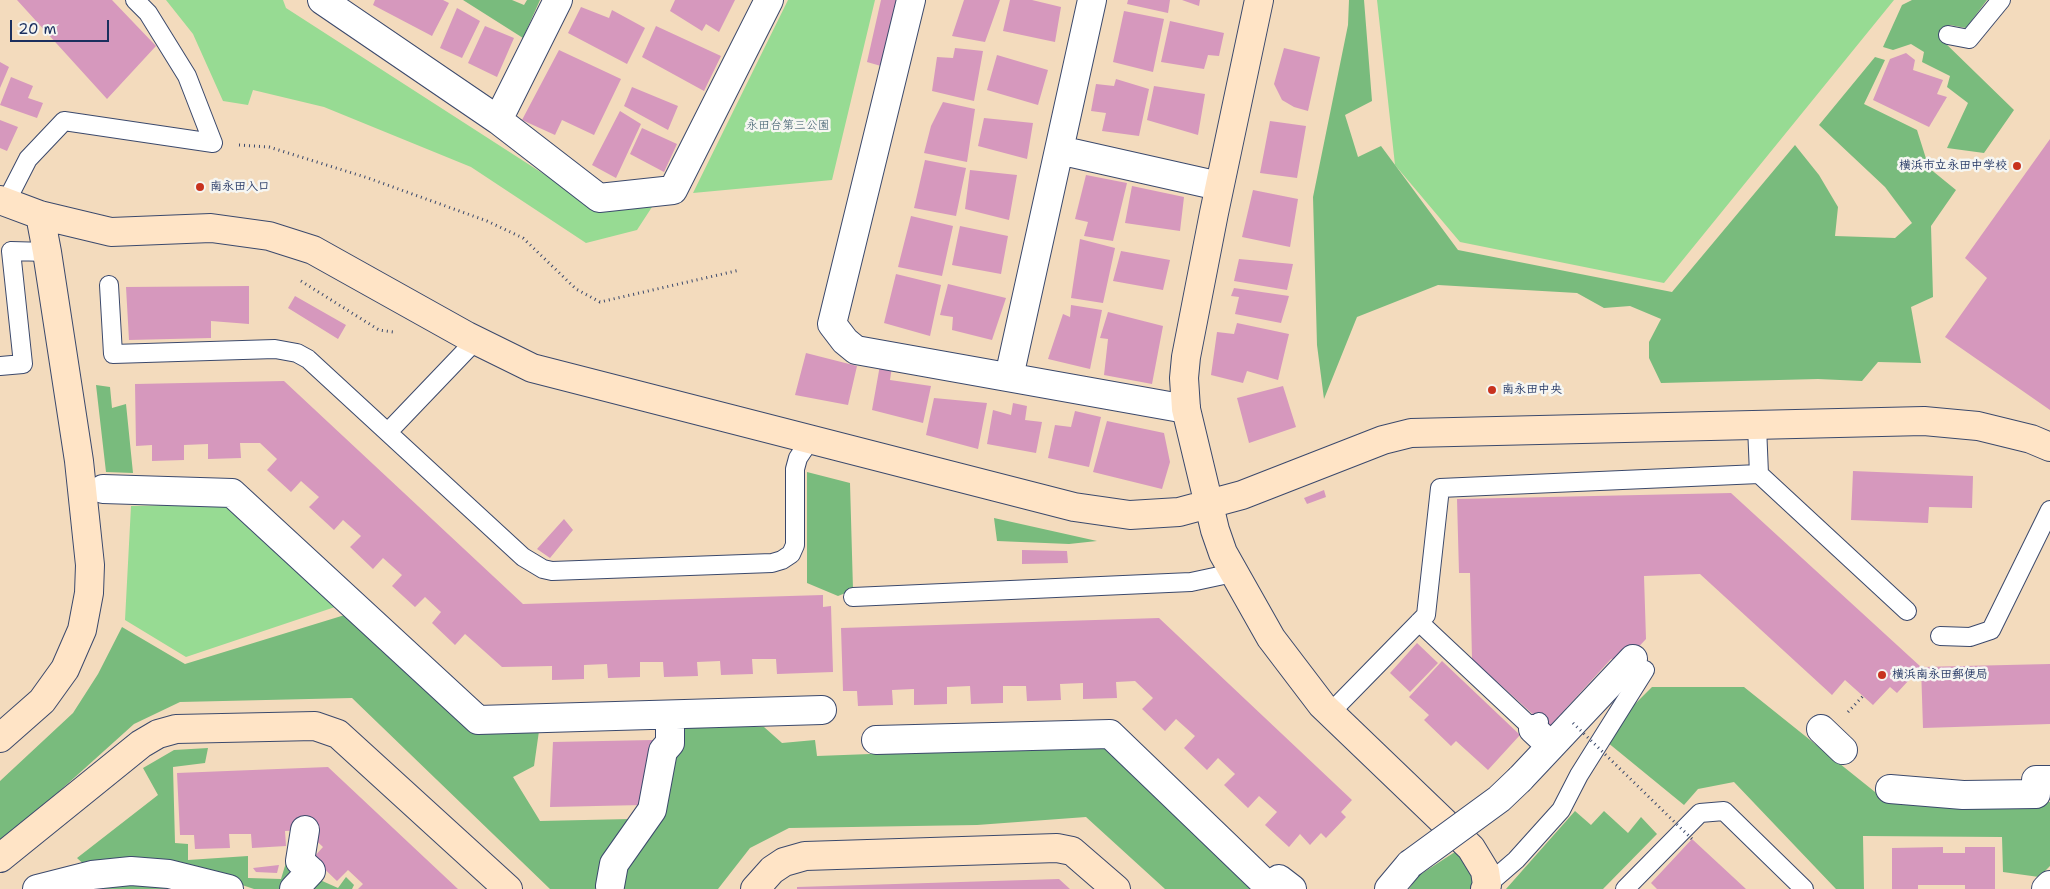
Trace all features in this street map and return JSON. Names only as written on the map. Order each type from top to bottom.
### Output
[{"type":"street","points":[[322,0],[352,10],[599,198],[673,190],[769,0]]},
{"type":"street","points":[[498,120],[558,0]]},
{"type":"street","points":[[911,0],[832,324],[845,341],[856,350],[1186,409]]},
{"type":"street","points":[[1010,377],[1092,0]]},
{"type":"street","points":[[1260,0],[1219,186],[1186,357],[1184,378],[1186,409],[1210,504],[1223,553],[1271,638],[1330,713],[1471,848],[1485,871],[1486,887]]},
{"type":"street","points":[[1059,150],[1219,186]]},
{"type":"street","points":[[3,201],[40,215],[111,232],[211,228],[269,236],[313,250],[476,340],[532,368],[1074,506],[1130,515],[1179,512],[1242,495],[1382,440],[1411,433],[1924,421],[1978,426],[2050,446]]},
{"type":"street","points":[[0,738],[42,701],[65,669],[82,630],[89,593],[90,565],[79,461],[40,215]]},
{"type":"street","points":[[103,489],[232,493],[478,720],[822,710]]},
{"type":"street","points":[[1389,889],[1410,864],[1499,799],[1520,779],[1542,732],[1573,723],[1639,664]]},
{"type":"street","points":[[610,886],[614,864],[652,810],[663,751],[670,743],[670,715]]},
{"type":"street","points":[[0,858],[141,744],[158,734],[176,729],[315,726],[338,734],[508,889]]},
{"type":"street","points":[[1821,729],[1843,750]]},
{"type":"street","points":[[876,740],[1110,734],[1269,887],[1279,879],[1292,889]]},
{"type":"street","points":[[1890,789],[1963,795],[2036,794],[2036,780],[2050,780]]},
{"type":"street","points":[[294,889],[311,871],[300,862],[305,830]]},
{"type":"street","points":[[755,889],[772,870],[784,862],[805,856],[1057,848],[1072,851],[1116,889]]},
{"type":"street","points":[[37,889],[92,875],[131,871],[169,874],[229,889]]},
{"type":"street","points":[[2046,889],[2050,885]]},
{"type":"lane","points":[[3,201],[28,159],[64,121],[213,143],[187,76],[148,13],[135,0]]},
{"type":"lane","points":[[1948,35],[1969,39],[2001,0]]},
{"type":"lane","points":[[0,366],[23,364],[11,251],[47,252]]},
{"type":"lane","points":[[109,285],[113,354],[276,349],[297,353],[308,358],[523,557],[538,566],[552,570],[772,563],[782,560],[791,554],[795,545],[794,469],[798,458],[810,440]]},
{"type":"lane","points":[[388,432],[476,340]]},
{"type":"lane","points":[[1758,426],[1758,474]]},
{"type":"lane","points":[[1330,713],[1426,615],[1440,488],[1758,474],[1907,611]]},
{"type":"lane","points":[[1940,636],[1970,637],[1992,630],[2050,510]]},
{"type":"lane","points":[[853,597],[1191,582],[1233,573]]},
{"type":"lane","points":[[1419,622],[1542,732]]},
{"type":"lane","points":[[1486,887],[1516,860],[1561,810],[1639,664]]},
{"type":"lane","points":[[1625,889],[1700,812],[1724,811],[1804,889]]},
{"type":"path","points":[[213,143],[269,147],[368,178],[487,221],[523,238],[576,289],[600,302],[740,270]]},
{"type":"path","points":[[294,276],[379,330],[399,332]]},
{"type":"path","points":[[1573,723],[1692,839]]},
{"type":"green space","points":[[166,0],[283,0],[286,8],[598,209],[652,207],[637,230],[586,243],[471,167],[324,107],[253,90],[248,105],[223,101],[193,34]]},
{"type":"green space","points":[[463,0],[512,0],[524,5],[527,0],[540,0],[523,38]]},
{"type":"green space","name":"永田台第三公園","points":[[788,0],[875,0],[832,180],[693,193]]},
{"type":"green space","points":[[1349,0],[1364,0],[1372,101],[1345,115],[1358,157],[1381,146],[1458,250],[1672,292],[1795,145],[1819,175],[1838,207],[1835,236],[1895,238],[1912,223],[1885,187],[1819,125],[1875,57],[1885,60],[1864,104],[1917,130],[1929,168],[1956,190],[1931,226],[1933,297],[1911,307],[1921,363],[1878,362],[1862,381],[1818,379],[1661,383],[1649,358],[1649,342],[1661,319],[1630,306],[1604,308],[1577,293],[1438,285],[1357,317],[1324,399],[1317,345],[1313,197],[1348,25]]},
{"type":"green space","points":[[1377,0],[1894,0],[1664,283],[1460,242],[1395,165]]},
{"type":"green space","points":[[1912,0],[1987,0],[1966,28],[1950,25],[1941,39],[2014,110],[1984,153],[1947,148],[1968,103],[1947,87],[1950,76],[1922,62],[1924,52],[1911,44],[1893,50],[1883,47],[1902,5]]},
{"type":"green space","points":[[96,385],[110,387],[112,408],[126,404],[133,473],[106,472]]},
{"type":"green space","points":[[807,472],[850,483],[853,590],[838,596],[807,583]]},
{"type":"green space","points":[[220,504],[233,510],[335,607],[186,657],[125,620],[131,506]]},
{"type":"green space","points":[[994,518],[1097,541],[1069,544],[997,541]]},
{"type":"green space","points":[[348,614],[472,731],[539,731],[534,766],[513,777],[540,821],[630,819],[605,861],[595,889],[550,889],[352,698],[180,702],[134,724],[5,840],[0,840],[0,781],[73,713],[98,674],[122,627],[185,664]]},
{"type":"green space","points":[[1652,687],[1744,687],[1890,804],[2050,802],[2050,866],[2039,877],[2003,872],[2002,837],[1863,836],[1864,889],[1836,889],[1734,782],[1698,789],[1684,805],[1607,742],[1627,712]]},
{"type":"green space","points":[[683,726],[764,727],[782,743],[815,740],[817,756],[1110,745],[1260,889],[1165,889],[1086,817],[977,825],[789,828],[750,848],[718,889],[618,889]]},
{"type":"green space","points":[[208,748],[205,763],[173,767],[175,843],[188,844],[188,860],[248,856],[248,878],[281,879],[288,856],[300,873],[284,889],[254,889],[239,884],[89,869],[77,858],[158,795],[143,768],[174,750]]},
{"type":"green space","points":[[1575,811],[1591,825],[1604,811],[1628,833],[1641,817],[1657,834],[1603,889],[1506,889]]},
{"type":"green space","points":[[1458,850],[1473,864],[1478,889],[1409,889],[1418,876]]},
{"type":"green space","points":[[346,877],[354,885],[352,889],[313,889],[320,880],[338,888]]},
{"type":"green space","points":[[168,882],[192,889],[82,889],[83,883]]},
{"type":"building","points":[[17,0],[112,0],[156,46],[107,99]]},
{"type":"building","points":[[375,0],[443,0],[449,3],[432,36],[373,5]]},
{"type":"building","points":[[675,0],[735,0],[719,32],[706,24],[702,31],[670,11]]},
{"type":"building","points":[[881,0],[904,0],[888,68],[867,62]]},
{"type":"building","points":[[964,0],[1000,0],[985,42],[952,36]]},
{"type":"building","points":[[1010,0],[1032,0],[1061,7],[1055,42],[1003,31]]},
{"type":"building","points":[[1128,0],[1170,0],[1168,13],[1127,4]]},
{"type":"building","points":[[1182,0],[1200,0],[1199,6]]},
{"type":"building","points":[[581,7],[609,18],[612,10],[645,28],[627,64],[568,33]]},
{"type":"building","points":[[457,8],[480,21],[462,58],[440,48]]},
{"type":"building","points":[[1124,11],[1164,19],[1153,72],[1113,62]]},
{"type":"building","points":[[1170,21],[1224,33],[1219,56],[1208,55],[1204,69],[1161,62]]},
{"type":"building","points":[[485,26],[514,38],[497,77],[468,63]]},
{"type":"building","points":[[656,26],[721,56],[704,91],[642,57]]},
{"type":"building","points":[[955,48],[983,51],[974,101],[932,91],[937,57],[953,58]]},
{"type":"building","points":[[1284,48],[1320,57],[1308,111],[1294,107],[1282,100],[1274,84]]},
{"type":"building","points":[[559,50],[621,79],[594,135],[562,120],[555,135],[522,120]]},
{"type":"building","points":[[1906,53],[1915,60],[1913,70],[1943,80],[1937,94],[1947,97],[1929,127],[1873,100],[1890,59]]},
{"type":"building","points":[[997,55],[1048,70],[1038,105],[987,90]]},
{"type":"building","points":[[0,62],[9,67],[0,88]]},
{"type":"building","points":[[11,77],[33,86],[28,98],[43,103],[37,118],[0,105]]},
{"type":"building","points":[[1116,79],[1149,89],[1139,136],[1102,131],[1106,113],[1091,111],[1096,84],[1114,86]]},
{"type":"building","points":[[1154,86],[1205,94],[1198,135],[1147,120]]},
{"type":"building","points":[[632,87],[678,106],[668,130],[624,106]]},
{"type":"building","points":[[943,102],[975,109],[967,162],[924,153],[931,126]]},
{"type":"building","points":[[620,111],[641,124],[616,178],[592,165]]},
{"type":"building","points":[[984,118],[1033,123],[1027,159],[978,146]]},
{"type":"building","points":[[0,120],[18,127],[7,151],[0,148]]},
{"type":"building","points":[[1270,121],[1306,126],[1297,178],[1260,173]]},
{"type":"building","points":[[642,128],[677,144],[664,172],[630,154]]},
{"type":"building","points":[[2050,139],[2050,410],[1945,337],[1987,278],[1965,258]]},
{"type":"building","points":[[925,160],[966,168],[956,216],[914,208]]},
{"type":"building","points":[[970,170],[1017,175],[1009,220],[965,209]]},
{"type":"building","points":[[1086,175],[1127,183],[1113,241],[1084,236],[1088,222],[1075,219]]},
{"type":"building","points":[[1132,186],[1184,197],[1180,231],[1125,223]]},
{"type":"building","points":[[1253,190],[1298,199],[1290,247],[1242,237]]},
{"type":"building","points":[[911,216],[953,226],[942,276],[898,267]]},
{"type":"building","points":[[960,226],[1008,236],[1001,274],[952,265]]},
{"type":"building","points":[[1080,239],[1115,248],[1103,303],[1071,298]]},
{"type":"building","points":[[1121,251],[1170,260],[1163,290],[1113,281]]},
{"type":"building","points":[[1239,259],[1293,264],[1287,290],[1234,281]]},
{"type":"building","points":[[896,274],[941,285],[930,336],[884,323]]},
{"type":"building","points":[[948,284],[1006,298],[992,340],[952,330],[953,317],[940,315]]},
{"type":"building","points":[[249,286],[249,324],[211,321],[211,338],[129,340],[126,287]]},
{"type":"building","points":[[1234,288],[1289,296],[1281,323],[1235,314],[1239,297],[1231,296]]},
{"type":"building","points":[[295,296],[346,325],[338,339],[288,308]]},
{"type":"building","points":[[1071,305],[1102,310],[1090,369],[1048,359],[1063,314],[1070,317]]},
{"type":"building","points":[[1108,312],[1163,326],[1152,384],[1104,375],[1108,339],[1100,338]]},
{"type":"building","points":[[1237,323],[1289,334],[1278,380],[1247,371],[1243,383],[1211,375],[1217,332],[1234,334]]},
{"type":"building","points":[[806,353],[857,366],[848,405],[795,395]]},
{"type":"building","points":[[880,365],[892,366],[890,380],[931,386],[923,423],[872,410]]},
{"type":"building","points":[[284,381],[523,604],[823,595],[823,607],[831,606],[833,672],[777,674],[776,659],[752,659],[753,674],[721,675],[720,661],[697,662],[698,676],[664,677],[663,662],[640,662],[640,677],[608,678],[607,664],[584,665],[584,679],[552,680],[552,666],[502,667],[465,634],[455,645],[432,623],[441,612],[425,597],[415,607],[392,586],[402,575],[383,558],[373,569],[350,547],[361,536],[343,520],[334,530],[309,507],[319,497],[301,481],[291,492],[267,470],[277,459],[260,443],[240,443],[241,458],[208,459],[208,444],[184,445],[184,460],[152,461],[152,445],[136,446],[135,384]]},
{"type":"building","points":[[1283,386],[1296,427],[1249,443],[1237,398]]},
{"type":"building","points":[[934,398],[987,403],[978,449],[926,435]]},
{"type":"building","points":[[1013,403],[1027,406],[1025,420],[1042,422],[1036,453],[987,444],[993,410],[1011,415]]},
{"type":"building","points":[[1075,411],[1101,417],[1089,467],[1048,458],[1055,425],[1071,427]]},
{"type":"building","points":[[1107,421],[1164,433],[1170,462],[1162,489],[1093,472]]},
{"type":"building","points":[[1853,471],[1973,476],[1972,508],[1929,507],[1928,523],[1851,520]]},
{"type":"building","points":[[1324,490],[1326,497],[1307,504],[1304,498]]},
{"type":"building","points":[[1731,493],[1921,667],[1897,693],[1890,687],[1873,705],[1845,680],[1832,695],[1700,574],[1644,576],[1646,639],[1630,656],[1611,659],[1548,728],[1472,659],[1470,573],[1459,573],[1457,499]]},
{"type":"building","points":[[564,519],[573,530],[550,558],[537,549]]},
{"type":"building","points":[[1022,550],[1067,551],[1068,563],[1022,564]]},
{"type":"building","points":[[1159,618],[1352,800],[1341,812],[1346,817],[1326,838],[1321,833],[1310,845],[1300,834],[1289,847],[1265,825],[1277,812],[1259,796],[1248,808],[1224,785],[1235,774],[1218,758],[1207,770],[1184,748],[1195,736],[1176,719],[1165,731],[1142,709],[1153,698],[1135,681],[1116,682],[1117,698],[1083,699],[1083,683],[1060,684],[1061,700],[1027,701],[1026,686],[1003,686],[1003,703],[971,704],[970,686],[947,687],[947,704],[914,705],[914,689],[892,690],[893,705],[858,706],[857,691],[843,691],[841,628]]},
{"type":"building","points":[[1417,643],[1438,663],[1410,692],[1390,673]]},
{"type":"building","points":[[1442,661],[1520,735],[1488,770],[1456,741],[1451,746],[1424,720],[1429,715],[1409,697]]},
{"type":"building","points":[[2050,664],[2050,724],[1923,728],[1921,667]]},
{"type":"building","points":[[653,740],[649,776],[643,782],[643,805],[550,807],[553,742]]},
{"type":"building","points":[[328,767],[458,889],[358,889],[363,884],[348,870],[337,881],[313,858],[323,847],[305,830],[285,831],[286,846],[252,848],[251,834],[229,834],[230,848],[195,849],[194,835],[180,835],[177,773]]},
{"type":"building","points":[[1692,839],[1746,889],[1657,889],[1651,883]]},
{"type":"building","points":[[1943,847],[1943,853],[1965,853],[1965,847],[1995,847],[1995,889],[1965,889],[1965,885],[1918,885],[1918,889],[1892,889],[1892,848]]},
{"type":"building","points":[[279,865],[277,873],[256,872],[253,868]]},
{"type":"building","points":[[1059,879],[1070,889],[797,889],[797,887]]},
{"type":"place","name":"横浜市立永田中学校","points":[[2017,166]]},
{"type":"place","name":"南永田入口","points":[[200,187]]},
{"type":"place","name":"南永田中央","points":[[1492,390]]},
{"type":"place","name":"横浜南永田郵便局","points":[[1882,675]]}]
